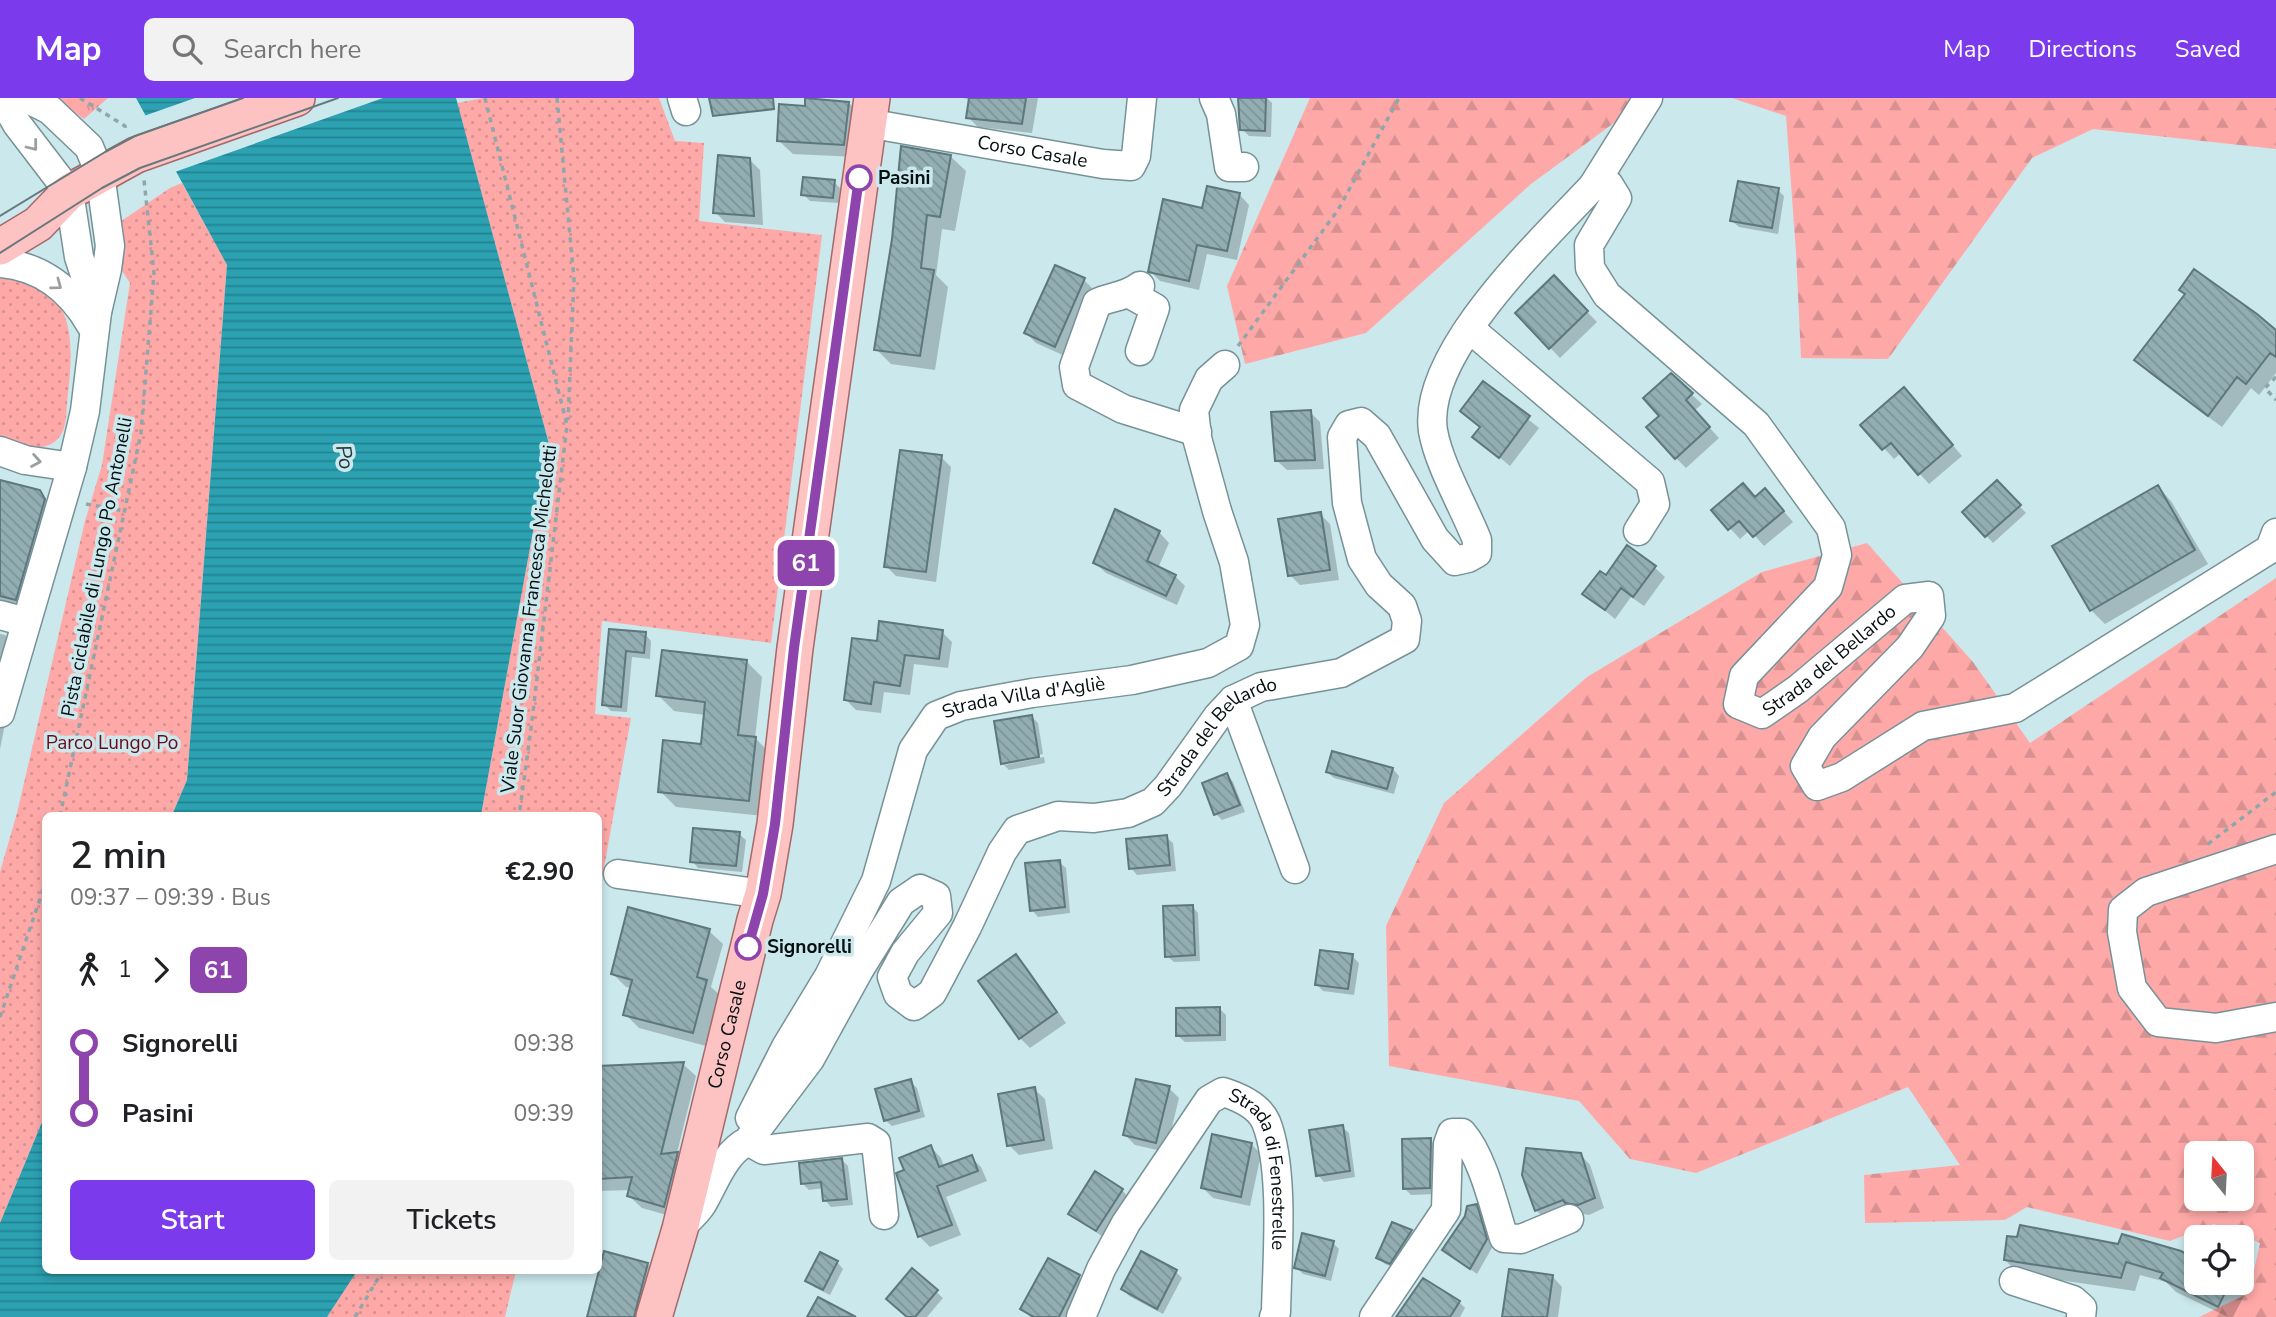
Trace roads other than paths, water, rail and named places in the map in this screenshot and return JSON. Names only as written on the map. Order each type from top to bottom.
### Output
[{"type":"main road","points":[[0,247],[38,223],[69,192],[100,174],[134,145],[297,98]]},
{"type":"main road","name":"Corso Casale","points":[[654,1317],[680,1229],[751,933],[763,894],[775,824],[794,648],[869,110]]},
{"type":"main road","points":[[0,222],[36,199],[69,192]]},
{"type":"street","points":[[2,98],[17,124],[69,192],[79,257],[96,323]]},
{"type":"street","points":[[0,713],[13,619],[64,500],[72,467],[85,411],[96,323],[110,246],[100,174],[89,147],[50,110],[26,98]]},
{"type":"street","name":"Corso Casale","points":[[869,110],[1090,162],[1131,166],[1136,156],[1142,98]]},
{"type":"street","points":[[1214,98],[1221,114],[1229,166],[1244,167]]},
{"type":"street","points":[[1593,186],[1648,98]]},
{"type":"street","name":"Strada del Bellardo","points":[[680,1229],[700,1207],[723,1166],[744,1144],[810,1059],[859,970],[901,902],[920,889],[936,896],[938,913],[905,953],[892,977],[898,994],[914,1006],[932,993],[1002,852],[1017,830],[1058,816],[1094,818],[1128,813],[1153,802],[1233,700],[1261,687],[1342,674],[1405,639],[1407,621],[1402,606],[1379,585],[1362,559],[1347,503],[1342,437],[1349,425],[1362,422],[1377,436],[1436,539],[1455,561],[1477,553],[1477,540],[1447,472],[1433,431],[1433,405],[1442,376],[1469,328],[1504,280],[1593,186],[1609,185],[1617,198],[1589,245],[1590,268],[1607,295],[1756,424],[1831,527],[1837,555],[1828,587],[1744,676],[1738,704],[1762,714],[1798,689],[1905,599],[1929,596],[1931,616],[1910,647],[1822,737],[1805,766],[1817,786],[1842,777],[1923,726],[2015,708],[2270,549],[2276,534]]},
{"type":"street","points":[[0,263],[32,269],[60,286],[96,323]]},
{"type":"street","points":[[1140,351],[1155,308],[1135,290],[1097,303],[1074,367],[1077,385],[1123,409],[1197,432]]},
{"type":"street","points":[[1469,328],[1650,482],[1655,504],[1638,530]]},
{"type":"street","name":"Strada Villa d'Agliè","points":[[744,1144],[743,1130],[786,1047],[829,976],[876,881],[913,750],[936,716],[961,706],[1031,693],[1132,680],[1208,663],[1239,646],[1245,625],[1234,562],[1217,511],[1194,410],[1209,379],[1225,365]]},
{"type":"street","points":[[0,451],[25,460],[72,467]]},
{"type":"street","points":[[1233,700],[1296,869]]},
{"type":"street","points":[[2276,849],[2146,892],[2123,911],[2122,932],[2132,988],[2158,1022],[2216,1028],[2276,1017]]},
{"type":"street","points":[[618,874],[763,894]]},
{"type":"street","name":"Strada di Fenestrelle","points":[[1081,1317],[1101,1269],[1126,1223],[1209,1100],[1223,1092],[1237,1096],[1257,1109],[1265,1121],[1275,1163],[1277,1212],[1274,1317]]},
{"type":"street","points":[[1374,1317],[1446,1210],[1448,1144],[1452,1133],[1462,1133],[1469,1141],[1493,1200],[1504,1238],[1521,1239],[1569,1219]]},
{"type":"street","points":[[744,1144],[764,1150],[868,1138],[876,1143],[884,1215]]},
{"type":"street","points":[[2014,1281],[2073,1300],[2081,1308],[2081,1317]]},
{"type":"water","name":"Po","points":[[136,98],[456,98],[549,444],[482,812],[173,812],[187,780],[227,265]]},
{"type":"water","points":[[42,1122],[42,1274],[355,1274],[327,1317],[0,1317],[0,1223]]},
{"type":"tram line","points":[[0,216],[135,136],[243,98]]},
{"type":"tram line","points":[[0,253],[102,188],[140,168],[338,98]]},
{"type":"place","name":"Pasini","points":[[859,178]]},
{"type":"place","name":"Signorelli","points":[[748,947]]},
{"type":"park label","name":"Parco Lungo Po","points":[[112,743]]}]
